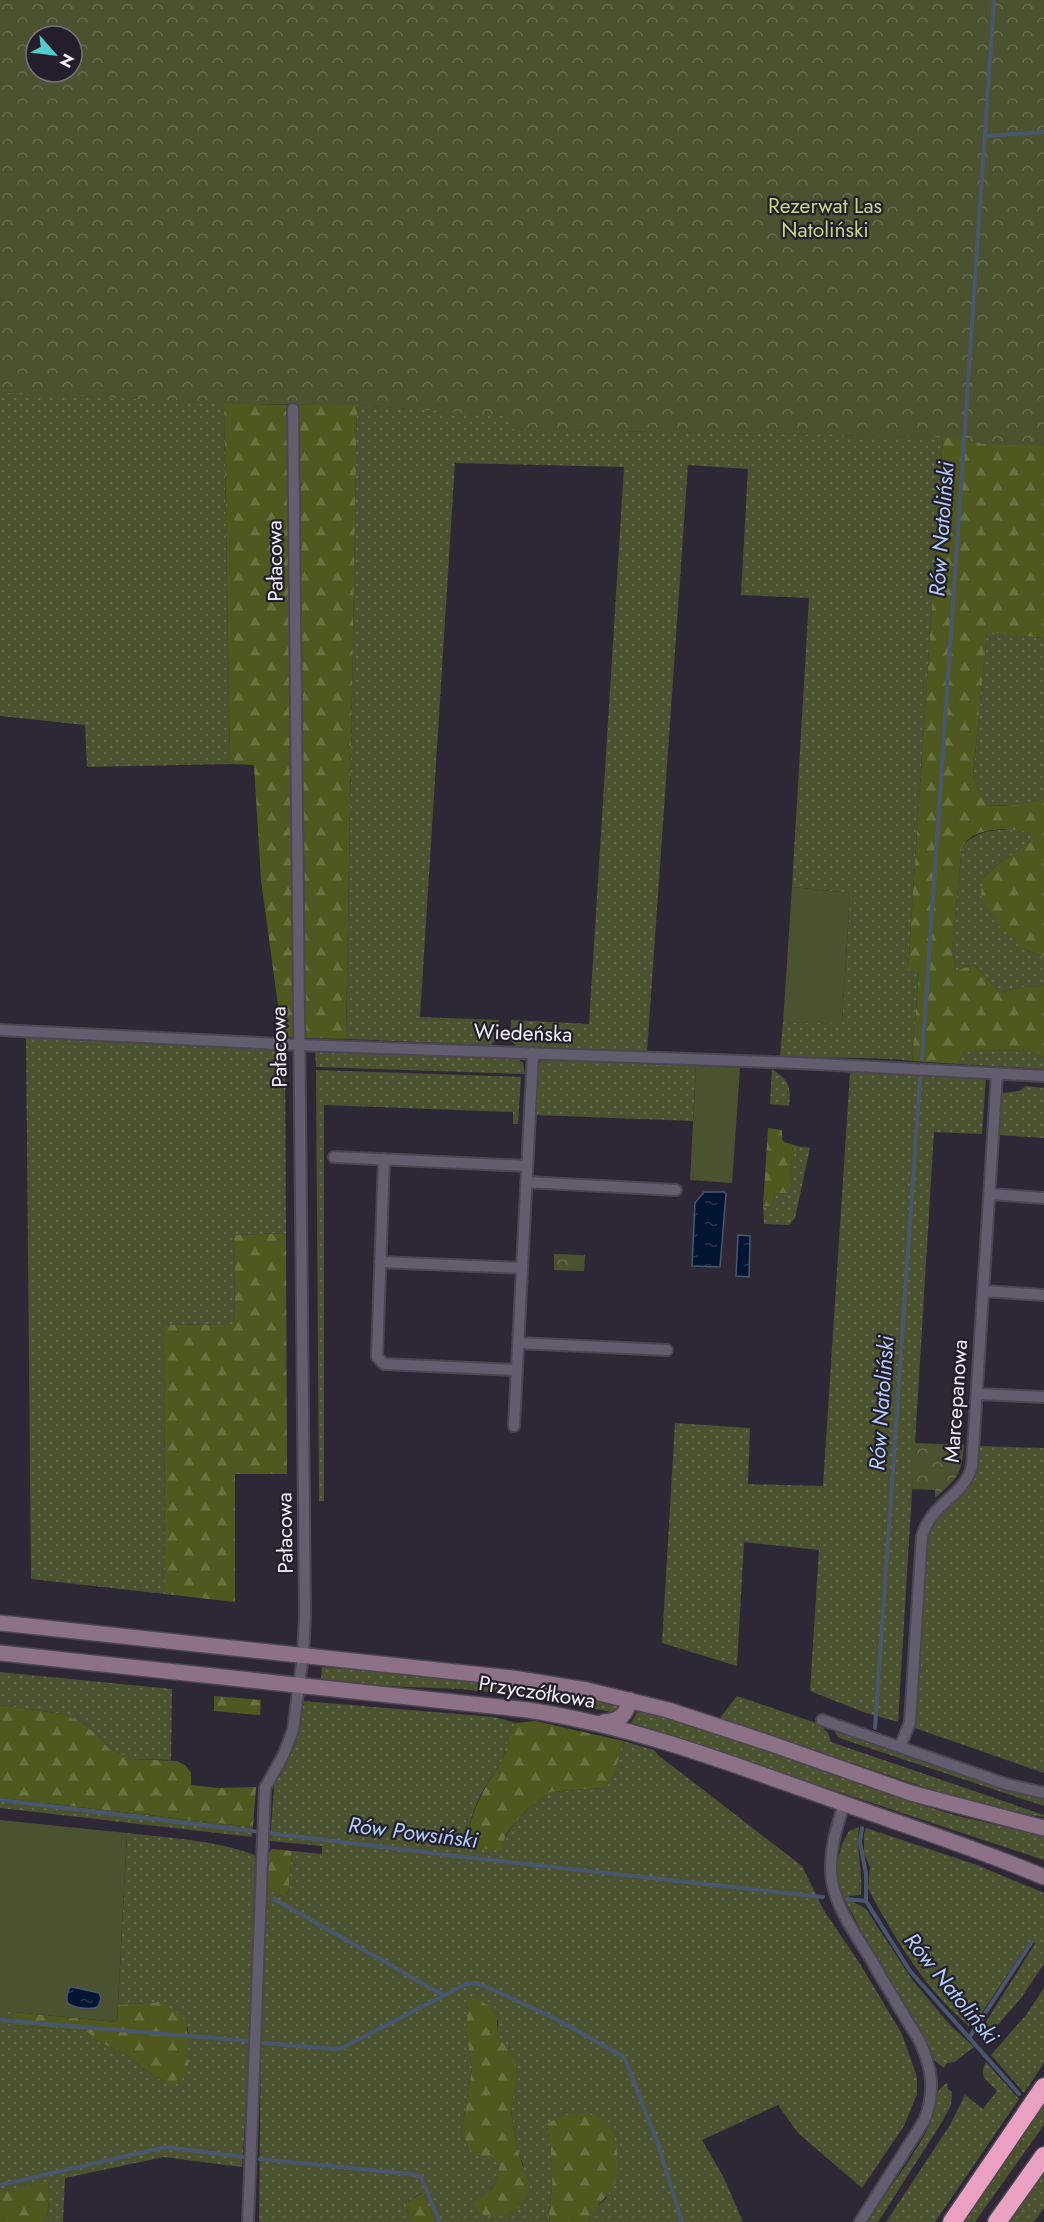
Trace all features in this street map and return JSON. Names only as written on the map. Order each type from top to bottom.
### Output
[{"type":"highway","points":[[952,2222],[1044,2087]]},
{"type":"highway","points":[[997,2222],[1044,2156]]},
{"type":"main road","name":"Przyczółkowa","points":[[0,1623],[523,1680],[587,1690],[630,1700],[763,1741],[911,1793],[1044,1827]]},
{"type":"main road","name":"Przyczółkowa","points":[[0,1653],[528,1710],[598,1722],[666,1740],[1044,1877]]},
{"type":"main road","points":[[598,1722],[613,1722],[622,1717],[630,1700]]},
{"type":"street","name":"Pałacowa","points":[[248,2222],[265,1788],[289,1743],[303,1655],[305,1615],[293,409]]},
{"type":"street","name":"Wiedeńska","points":[[0,1030],[299,1045],[809,1063],[1044,1076]]},
{"type":"street","points":[[514,1426],[533,1053]]},
{"type":"street","name":"Marcepanowa","points":[[900,1747],[910,1722],[922,1536],[933,1512],[970,1476],[997,1074]]},
{"type":"street","points":[[334,1157],[527,1166]]},
{"type":"street","points":[[384,1159],[376,1354],[379,1360],[384,1364],[517,1370]]},
{"type":"street","points":[[526,1182],[676,1190]]},
{"type":"street","points":[[990,1194],[1044,1198]]},
{"type":"street","points":[[380,1262],[522,1268]]},
{"type":"street","points":[[984,1291],[1044,1295]]},
{"type":"street","points":[[518,1343],[667,1350]]},
{"type":"street","points":[[977,1394],[1044,1397]]},
{"type":"street","points":[[822,1720],[1006,1784],[1044,1793]]},
{"type":"street","points":[[844,1804],[834,1833],[832,1850],[831,1869],[835,1894],[845,1917],[919,2040],[927,2056],[932,2079],[930,2103],[924,2121],[860,2222]]},
{"type":"green space","name":"Rezerwat Las Natoliński","points":[[0,0],[1044,0],[1044,638],[987,632],[973,776],[986,806],[1016,805],[1044,799],[1044,957],[1026,950],[1000,926],[981,896],[982,879],[1031,841],[1031,834],[1010,829],[979,833],[962,846],[952,950],[956,971],[974,965],[1000,993],[1022,987],[1044,986],[1044,1058],[1027,1050],[964,1051],[958,1064],[912,1061],[919,971],[908,969],[943,437],[509,429],[509,416],[357,405],[346,1039],[304,1038],[299,405],[320,405],[224,403],[0,392]]},
{"type":"green space","name":"Rezerwat Las Natoliński","points":[[0,0],[1044,0],[1044,446],[990,445],[943,437],[509,429],[509,416],[357,405],[245,404],[0,392]]},
{"type":"green space","points":[[0,392],[224,403],[230,764],[87,767],[85,725],[0,716]]},
{"type":"green space","points":[[224,403],[287,405],[294,1037],[275,1037],[278,1005],[261,880],[254,765],[230,764]]},
{"type":"green space","points":[[357,405],[510,416],[510,429],[943,437],[908,969],[919,970],[912,1061],[780,1057],[783,1022],[842,1023],[850,893],[792,887],[809,598],[741,595],[748,469],[688,465],[647,1052],[516,1046],[510,1039],[511,1020],[589,1024],[624,467],[455,463],[420,1017],[499,1020],[498,1037],[491,1045],[346,1039]]},
{"type":"green space","points":[[987,631],[1044,638],[1044,799],[1016,805],[986,806],[973,776]]},
{"type":"green space","points":[[1020,828],[1031,834],[1031,841],[982,879],[1026,950],[1044,957],[1044,986],[1022,987],[1000,993],[974,965],[956,972],[952,950],[962,846],[982,833]]},
{"type":"green space","points":[[792,887],[850,893],[842,1024],[783,1022]]},
{"type":"green space","points":[[26,1036],[285,1048],[286,1233],[234,1235],[235,1324],[164,1325],[165,1594],[31,1579]]},
{"type":"green space","points":[[1027,1050],[1044,1058],[1044,1069],[958,1064],[964,1051]]},
{"type":"green space","points":[[315,1051],[517,1058],[523,1063],[525,1074],[316,1067]]},
{"type":"green space","points":[[543,1059],[696,1066],[693,1121],[534,1115],[537,1065]]},
{"type":"green space","points":[[696,1066],[740,1068],[732,1183],[690,1180]]},
{"type":"green space","points":[[772,1069],[788,1084],[789,1106],[770,1104]]},
{"type":"green space","points":[[316,1070],[521,1077],[518,1124],[513,1124],[513,1112],[324,1105],[324,1501],[319,1501]]},
{"type":"green space","points":[[857,1071],[986,1079],[982,1134],[934,1132],[898,1722],[863,1712],[810,1691],[819,1550],[744,1542],[737,1666],[662,1643],[675,1423],[750,1428],[748,1484],[823,1486],[850,1073]]},
{"type":"green space","points":[[1026,1086],[1044,1088],[1044,1138],[998,1135],[1002,1093],[1019,1091]]},
{"type":"green space","points":[[768,1128],[782,1130],[784,1142],[797,1146],[790,1167],[791,1180],[787,1193],[774,1193],[772,1206],[763,1206]]},
{"type":"green space","points":[[797,1146],[810,1148],[795,1218],[789,1225],[764,1224],[763,1206],[772,1206],[774,1193],[791,1180],[790,1167]]},
{"type":"green space","points":[[286,1233],[287,1474],[235,1474],[235,1602],[165,1594],[164,1325],[235,1324],[234,1235]]},
{"type":"green space","points":[[554,1254],[585,1255],[584,1271],[554,1270]]},
{"type":"green space","points":[[914,1443],[964,1445],[957,1476],[935,1498],[935,1490],[912,1489]]},
{"type":"green space","points":[[979,1446],[1044,1448],[1044,1773],[915,1728],[929,1528],[933,1521],[970,1486],[978,1467]]},
{"type":"green space","points":[[322,1667],[434,1676],[546,1690],[619,1705],[619,1709],[612,1712],[515,1695],[461,1689],[383,1686],[321,1679]]},
{"type":"green space","points":[[0,1672],[172,1689],[171,1760],[132,1759],[108,1749],[98,1736],[81,1722],[63,1714],[0,1705]]},
{"type":"green space","points":[[214,1696],[261,1700],[260,1715],[214,1711]]},
{"type":"green space","points":[[737,1696],[819,1724],[828,1733],[831,1742],[1044,1815],[1044,1817],[941,1793],[720,1718]]},
{"type":"green space","points":[[303,1701],[494,1717],[516,1723],[509,1736],[501,1763],[475,1807],[465,1848],[505,1836],[528,1808],[551,1792],[602,1788],[616,1766],[623,1741],[654,1750],[802,1866],[823,1909],[862,1967],[902,2034],[917,2077],[917,2094],[904,2126],[862,2188],[798,2133],[778,2105],[702,2140],[724,2178],[743,2222],[588,2222],[592,2211],[607,2198],[547,2124],[552,2172],[550,2222],[435,2222],[422,2193],[405,2203],[412,2222],[259,2222],[261,2037],[268,1888],[286,1898],[292,1851],[322,1854],[322,1846],[270,1841],[275,1775],[295,1745]],"holes":[[[470,1998],[498,2021],[498,2035],[508,2049],[513,2090],[511,2111],[516,2145],[524,2167],[490,2191],[499,2179],[499,2163],[489,2157],[475,2155],[462,2129],[472,2068],[466,2031]]]},
{"type":"green space","points":[[0,1705],[63,1714],[81,1722],[109,1749],[132,1759],[177,1761],[186,1766],[191,1773],[191,1785],[218,1788],[256,1787],[253,1827],[0,1798]]},
{"type":"green space","points":[[639,1708],[749,1744],[893,1796],[954,1815],[1044,1836],[1044,1860],[631,1723]]},
{"type":"green space","points":[[535,1721],[623,1741],[613,1772],[602,1788],[551,1792],[528,1808],[505,1835],[502,1850],[465,1848],[476,1807],[484,1789],[501,1763],[513,1728],[516,1723]]},
{"type":"green space","points":[[833,1729],[1019,1792],[1044,1798],[1044,1806],[842,1739]]},
{"type":"green space","points":[[0,1798],[253,1827],[252,1837],[0,1808]]},
{"type":"green space","points":[[0,1820],[127,1833],[117,2022],[0,2012]]},
{"type":"green space","points":[[859,1827],[861,1895],[849,1896],[848,1899],[866,1909],[913,1981],[950,2025],[974,2047],[954,2062],[947,2063],[944,2068],[934,2060],[917,2024],[840,1891],[837,1876],[842,1844],[849,1831]]},
{"type":"green space","points":[[866,1828],[977,1865],[1044,1893],[1044,1964],[1021,1998],[983,2042],[979,2035],[980,2031],[1035,1944],[1030,1941],[975,2023],[969,2026],[940,1998],[915,1967],[873,1898],[868,1888],[870,1867],[864,1853]]},
{"type":"green space","points":[[127,1833],[208,1843],[255,1855],[251,2033],[242,2167],[164,2157],[65,2178],[63,2222],[43,2222],[48,2208],[48,2182],[0,2192],[0,2012],[14,2012],[14,2025],[86,2031],[100,2043],[123,2052],[166,2083],[189,2069],[186,2051],[188,2028],[159,2002],[118,2005]]},
{"type":"green space","points":[[272,1849],[292,1851],[286,1898],[268,1888],[268,1854]]},
{"type":"green space","points":[[1044,1988],[1044,2063],[1024,2093],[991,2055],[1026,2015]]},
{"type":"green space","points":[[469,1998],[483,2002],[492,2010],[497,2020],[498,2035],[517,2067],[511,2111],[516,2145],[530,2187],[519,2208],[496,2218],[481,2214],[473,2204],[496,2183],[499,2163],[489,2157],[475,2155],[468,2147],[462,2129],[472,2068],[466,2031]]},
{"type":"green space","points":[[159,2002],[180,2014],[187,2028],[189,2069],[179,2083],[166,2083],[123,2052],[100,2043],[86,2031],[13,2025],[14,2012],[117,2022],[118,2005]]},
{"type":"green space","points":[[986,2062],[1019,2099],[935,2222],[886,2222],[950,2125],[965,2095],[983,2109],[997,2091],[983,2075]]},
{"type":"green space","points":[[947,2083],[948,2089],[952,2092],[951,2105],[942,2122],[878,2222],[867,2222],[924,2136],[932,2119],[939,2091]]},
{"type":"green space","points":[[1044,2100],[1044,2125],[975,2222],[961,2222]]},
{"type":"green space","points":[[574,2113],[598,2117],[609,2125],[617,2152],[616,2180],[588,2222],[550,2222],[552,2170],[547,2124]]},
{"type":"green space","points":[[1044,2173],[1044,2208],[1034,2222],[1009,2222]]},
{"type":"green space","points":[[48,2181],[48,2208],[43,2222],[0,2222],[0,2192]]},
{"type":"green space","points":[[423,2193],[435,2222],[412,2222],[405,2203]]},
{"type":"water","points":[[704,1192],[724,1192],[726,1194],[720,1267],[692,1266],[695,1203]]},
{"type":"water","points":[[738,1235],[750,1236],[749,1277],[736,1276]]},
{"type":"water","points":[[69,1988],[99,1993],[101,1998],[98,2006],[87,2008],[70,2005],[67,1998]]},
{"type":"waterway","name":"Rów Natoliński","points":[[922,1059],[994,0]]},
{"type":"waterway","points":[[985,136],[1044,132]]},
{"type":"waterway","name":"Rów Natoliński","points":[[875,1728],[920,1079]]},
{"type":"waterway","name":"Rów Powsiński","points":[[0,1800],[473,1858],[823,1897]]},
{"type":"waterway","name":"Rów Natoliński","points":[[862,1828],[860,1842],[866,1874],[866,1901],[910,1971],[1019,2094]]},
{"type":"waterway","points":[[274,1899],[443,1995]]},
{"type":"waterway","points":[[847,1899],[866,1901]]},
{"type":"waterway","points":[[969,2038],[1031,1943]]},
{"type":"waterway","points":[[264,2043],[342,2048],[466,1984],[475,1983],[485,1986],[554,2018],[624,2057],[658,2144],[682,2222]]},
{"type":"waterway","points":[[0,2020],[248,2041]]},
{"type":"waterway","points":[[0,2185],[165,2147],[244,2157]]},
{"type":"waterway","points":[[260,2159],[412,2174],[421,2177],[440,2222]]}]
